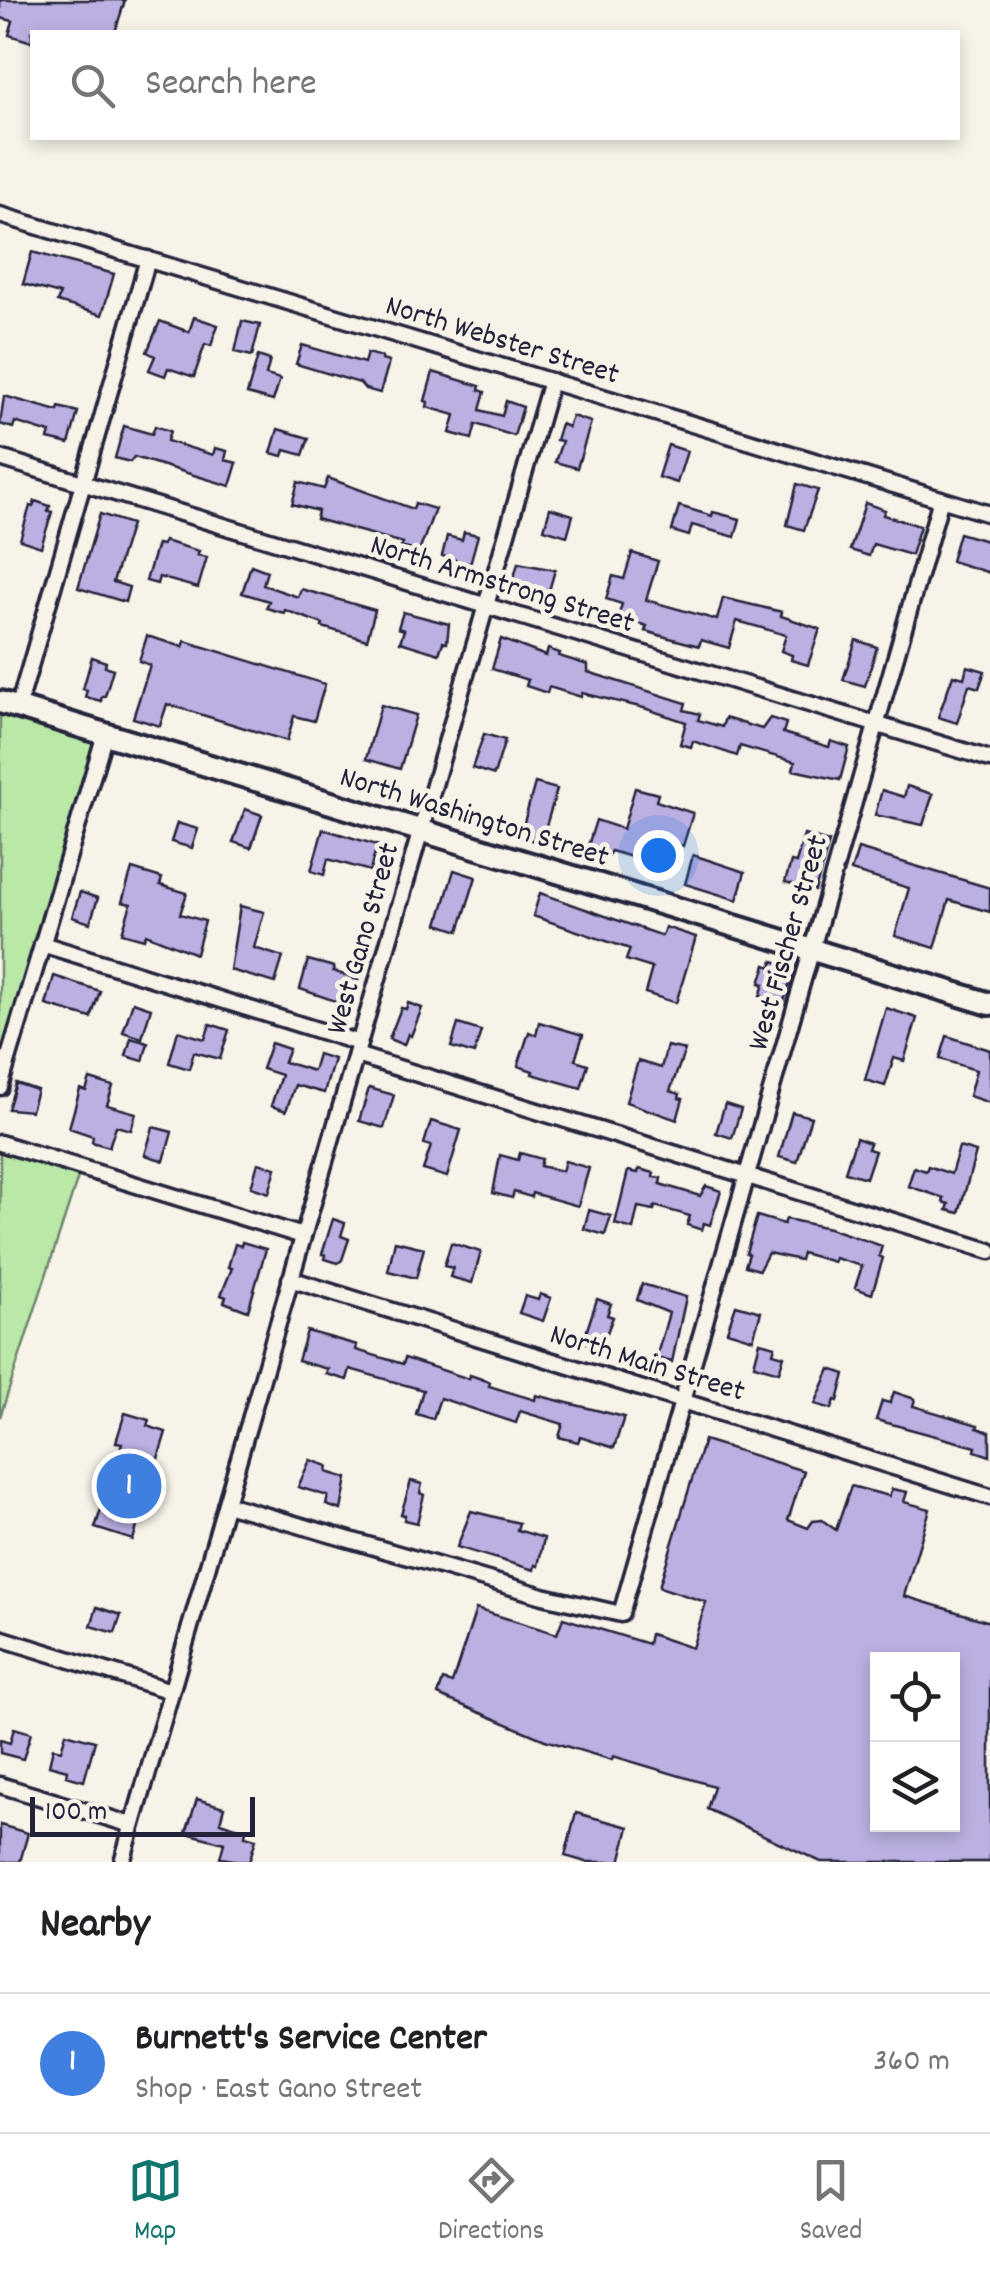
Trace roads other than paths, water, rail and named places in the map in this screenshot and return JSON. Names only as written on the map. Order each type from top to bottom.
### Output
[{"type":"main road","name":"North Washington Street","points":[[9,705],[990,1004]]},
{"type":"street","name":"North Webster Street","points":[[0,214],[990,514]]},
{"type":"street","points":[[9,705],[82,483],[148,260]]},
{"type":"street","name":"West Gano Street","points":[[122,1862],[550,381]]},
{"type":"street","name":"North Armstrong Street","points":[[0,458],[990,759]]},
{"type":"street","name":"West Fischer Street","points":[[226,1504],[542,1596],[621,1614],[941,499]]},
{"type":"street","points":[[0,1087],[105,734]]},
{"type":"street","points":[[42,944],[747,1176],[990,1251]]},
{"type":"street","points":[[0,1144],[302,1236]]},
{"type":"street","name":"North Main Street","points":[[290,1279],[990,1496]]},
{"type":"street","points":[[0,1638],[171,1691]]},
{"type":"street","points":[[0,1785],[132,1825]]},
{"type":"place","name":"Burnett's Service Center","points":[[129,1486]]}]
